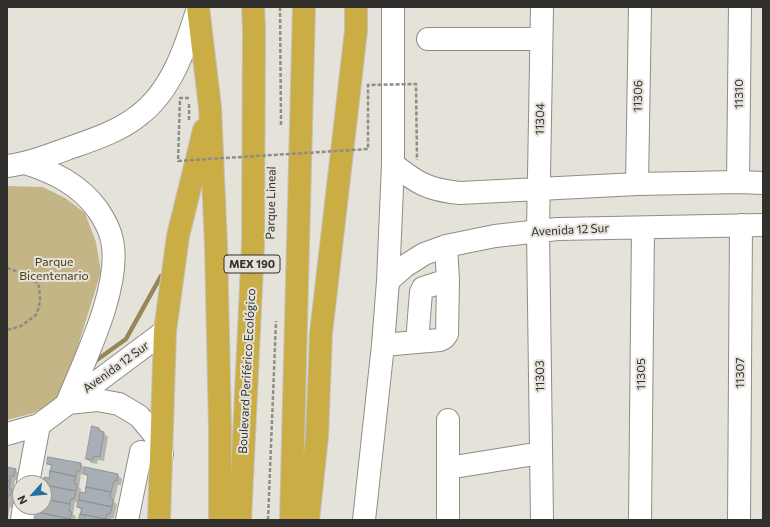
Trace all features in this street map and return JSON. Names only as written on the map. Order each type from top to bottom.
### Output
[{"type":"highway","name":"Boulevard Periférico Ecológico","points":[[240,520],[253,245],[253,7]]},
{"type":"highway","name":"MEX 190","points":[[291,520],[304,7]]},
{"type":"highway","points":[[308,520],[317,437],[321,333],[356,31],[356,7]]},
{"type":"highway","points":[[198,8],[210,107],[217,269],[220,520]]},
{"type":"highway","points":[[159,520],[165,331],[178,236],[210,107]]},
{"type":"street","points":[[364,520],[383,345],[388,281],[393,164],[393,7]]},
{"type":"street","name":"11304","points":[[538,232],[542,7]]},
{"type":"street","name":"11306","points":[[637,184],[640,7]]},
{"type":"street","name":"11310","points":[[738,182],[740,7]]},
{"type":"street","points":[[16,165],[100,137],[120,128],[138,116],[155,100],[168,81],[185,48],[198,8]]},
{"type":"street","points":[[428,39],[541,39]]},
{"type":"street","points":[[393,164],[416,182],[443,192],[460,193],[637,184],[763,182]]},
{"type":"street","points":[[16,165],[58,175],[80,191],[94,204],[110,233],[112,242],[114,268],[106,305],[67,404]]},
{"type":"street","name":"11307","points":[[739,520],[741,225]]},
{"type":"street","name":"Avenida 12 Sur","points":[[388,281],[404,266],[424,254],[446,246],[496,236],[558,229],[763,225]]},
{"type":"street","name":"11305","points":[[640,520],[643,228]]},
{"type":"street","name":"11303","points":[[538,232],[542,520]]},
{"type":"street","points":[[383,345],[440,340],[444,338],[446,334],[448,280],[446,246]]},
{"type":"street","points":[[417,342],[421,292],[423,288],[448,280]]},
{"type":"street","name":"Avenida 12 Sur","points":[[7,434],[39,425],[165,331]]},
{"type":"street","name":"Avenida 12 Sur","points":[[67,404],[97,400],[119,404],[139,416],[154,434],[162,454]]},
{"type":"street","points":[[448,420],[448,520]]},
{"type":"street","points":[[30,475],[39,425]]},
{"type":"street","points":[[126,520],[141,452]]},
{"type":"street","points":[[448,468],[541,453]]},
{"type":"path","points":[[280,7],[281,126]]},
{"type":"path","points":[[189,98],[180,98],[178,161],[368,149],[368,86],[416,84],[417,160]]},
{"type":"path","name":"Parque Lineal","points":[[281,150],[281,157]]},
{"type":"path","points":[[7,268],[30,276],[39,286],[40,297],[36,315],[21,326],[7,330]]},
{"type":"path","points":[[268,520],[276,321]]},
{"type":"green space","name":"Parque Bicentenario","points":[[7,186],[43,187],[65,198],[85,213],[96,242],[101,272],[62,397],[34,413],[7,420]]},
{"type":"building","points":[[92,426],[99,428],[99,431],[104,432],[100,457],[93,456],[93,460],[86,459]]},
{"type":"building","points":[[48,457],[81,463],[80,471],[77,471],[76,476],[50,471],[52,465],[47,464]]},
{"type":"building","points":[[7,467],[16,469],[14,475],[11,476],[10,481],[7,481]]},
{"type":"building","points":[[85,467],[118,474],[117,481],[114,481],[111,492],[86,487],[88,475],[84,474]]},
{"type":"building","points":[[50,471],[76,477],[74,483],[77,484],[76,491],[52,486],[52,475],[49,475]]},
{"type":"building","points":[[7,481],[10,481],[9,488],[12,489],[10,496],[7,496]]},
{"type":"building","points":[[52,486],[76,491],[74,499],[71,499],[70,504],[52,501]]},
{"type":"building","points":[[86,487],[111,492],[110,498],[113,499],[112,507],[79,500],[80,492],[85,493]]},
{"type":"building","points":[[79,500],[112,507],[110,514],[107,514],[106,519],[80,514],[82,508],[77,507]]},
{"type":"building","points":[[52,501],[70,504],[69,511],[72,512],[70,519],[51,515]]},
{"type":"building","points":[[80,514],[106,519],[106,520],[79,520]]},
{"type":"building","points":[[37,515],[51,515],[70,520],[39,520],[36,519]]},
{"type":"waterway","points":[[94,362],[126,339],[161,276]]}]
